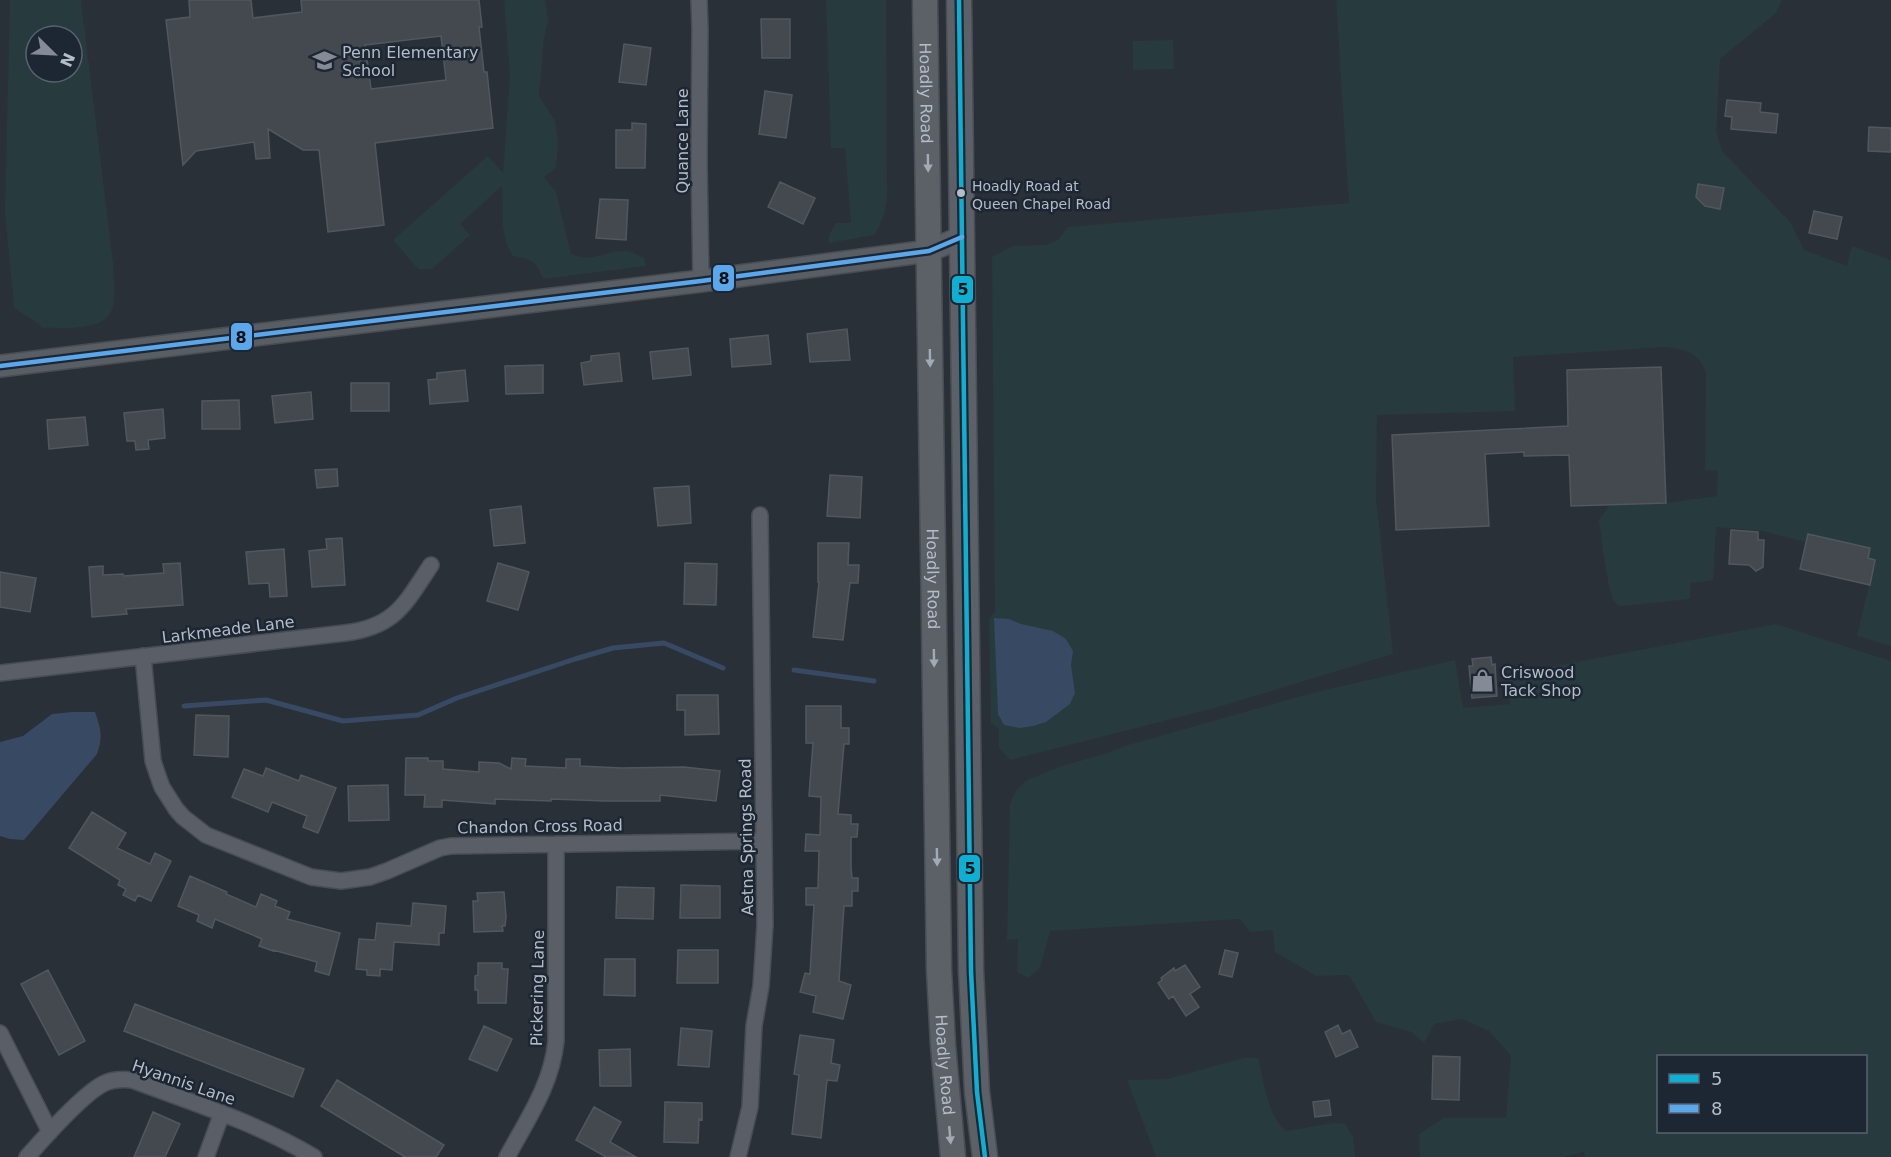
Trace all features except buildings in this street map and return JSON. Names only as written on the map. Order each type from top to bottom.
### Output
[{"type":"main road","name":"Hoadly Road","points":[[925,0],[939,970],[953,1157]]},
{"type":"main road","name":"Hoadly Road","points":[[959,0],[971,971],[977,1092],[985,1157]]},
{"type":"street","name":"Quance Lane","points":[[699,0],[701,281]]},
{"type":"street","points":[[0,366],[929,251],[962,237]]},
{"type":"street","name":"Aetna Springs Road","points":[[738,1157],[750,1107],[754,1026],[765,925],[760,515]]},
{"type":"street","name":"Larkmeade Lane","points":[[0,673],[359,632],[372,628],[399,610],[431,565]]},
{"type":"street","name":"Chandon Cross Road","points":[[142,656],[153,761],[162,787],[183,818],[206,835],[311,877],[342,881],[356,880],[387,872],[440,848],[451,846],[764,841]]},
{"type":"street","name":"Pickering Lane","points":[[507,1157],[548,1078],[554,1060],[556,1041],[556,844]]},
{"type":"street","points":[[0,1033],[50,1132]]},
{"type":"street","name":"Hyannis Lane","points":[[27,1157],[90,1093],[103,1083],[119,1079],[132,1080],[222,1113],[283,1138],[314,1157]]},
{"type":"street","points":[[206,1157],[222,1113]]},
{"type":"green space","points":[[10,0],[81,0],[84,24],[24,24],[24,84],[84,84],[84,25],[113,263],[113,306],[103,321],[94,325],[72,328],[42,328],[36,321],[14,307],[5,213]]},
{"type":"green space","points":[[504,0],[545,0],[548,21],[544,38],[539,96],[555,121],[558,141],[556,168],[544,177],[556,192],[571,254],[592,257],[627,251],[644,258],[646,266],[543,279],[535,264],[513,256],[509,248],[504,231],[502,186],[460,224],[470,235],[432,269],[418,269],[393,240],[488,156],[503,173],[510,76]]},
{"type":"green space","points":[[826,0],[886,0],[887,197],[884,215],[875,235],[829,243],[829,235],[836,223],[851,223],[845,148],[831,148]]},
{"type":"green space","points":[[1336,0],[1782,0],[1776,13],[1720,59],[1716,131],[1722,151],[1790,222],[1804,250],[1847,266],[1852,246],[1891,260],[1891,646],[1857,636],[1875,560],[1763,531],[1716,527],[1713,580],[1690,583],[1690,599],[1622,606],[1617,604],[1609,587],[1599,520],[1610,504],[1666,503],[1717,496],[1718,471],[1705,470],[1706,374],[1704,367],[1691,354],[1665,347],[1513,357],[1515,411],[1377,415],[1376,498],[1393,654],[1215,708],[1010,760],[999,748],[999,729],[991,723],[989,619],[995,611],[992,257],[1013,246],[1045,245],[1058,240],[1068,227],[1349,203]]},
{"type":"green space","points":[[1173,40],[1174,69],[1133,70],[1133,41]]},
{"type":"green space","points":[[1776,624],[1891,661],[1891,1157],[1585,1157],[1583,1152],[1564,1157],[1420,1157],[1419,1134],[1444,1118],[1506,1118],[1511,1056],[1489,1031],[1462,1019],[1434,1024],[1424,1043],[1411,1032],[1376,1022],[1349,975],[1316,976],[1275,952],[1273,930],[1250,932],[1240,919],[1050,931],[1040,968],[1028,978],[1017,972],[1018,939],[1007,940],[1010,804],[1016,791],[1025,781],[1059,767],[1128,745],[1312,693],[1455,660],[1463,708],[1510,704],[1508,675]]},
{"type":"green space","points":[[1244,1058],[1258,1058],[1270,1107],[1286,1131],[1334,1123],[1345,1124],[1353,1137],[1355,1157],[1156,1157],[1127,1080],[1167,1079]]},
{"type":"water","points":[[994,618],[1009,619],[1053,631],[1066,639],[1073,651],[1071,665],[1075,693],[1070,704],[1046,722],[1020,728],[1004,725],[998,714]]},
{"type":"water","points":[[95,712],[100,733],[97,754],[24,840],[0,836],[0,742],[23,736],[52,714]]},
{"type":"waterway","points":[[184,706],[266,700],[343,721],[418,715],[457,698],[575,659],[613,648],[664,643],[723,668]]},
{"type":"waterway","points":[[794,670],[874,681]]},
{"type":"transit line","name":"5","points":[[959,0],[971,971],[977,1092],[985,1157]]},
{"type":"transit line","name":"8","points":[[0,366],[929,251],[962,237]]},
{"type":"place","name":"Penn Elementary School","points":[[324,61]]},
{"type":"place","name":"Hoadly Road at Queen Chapel Road","points":[[961,193]]},
{"type":"place","name":"Criswood Tack Shop","points":[[1483,681]]}]
